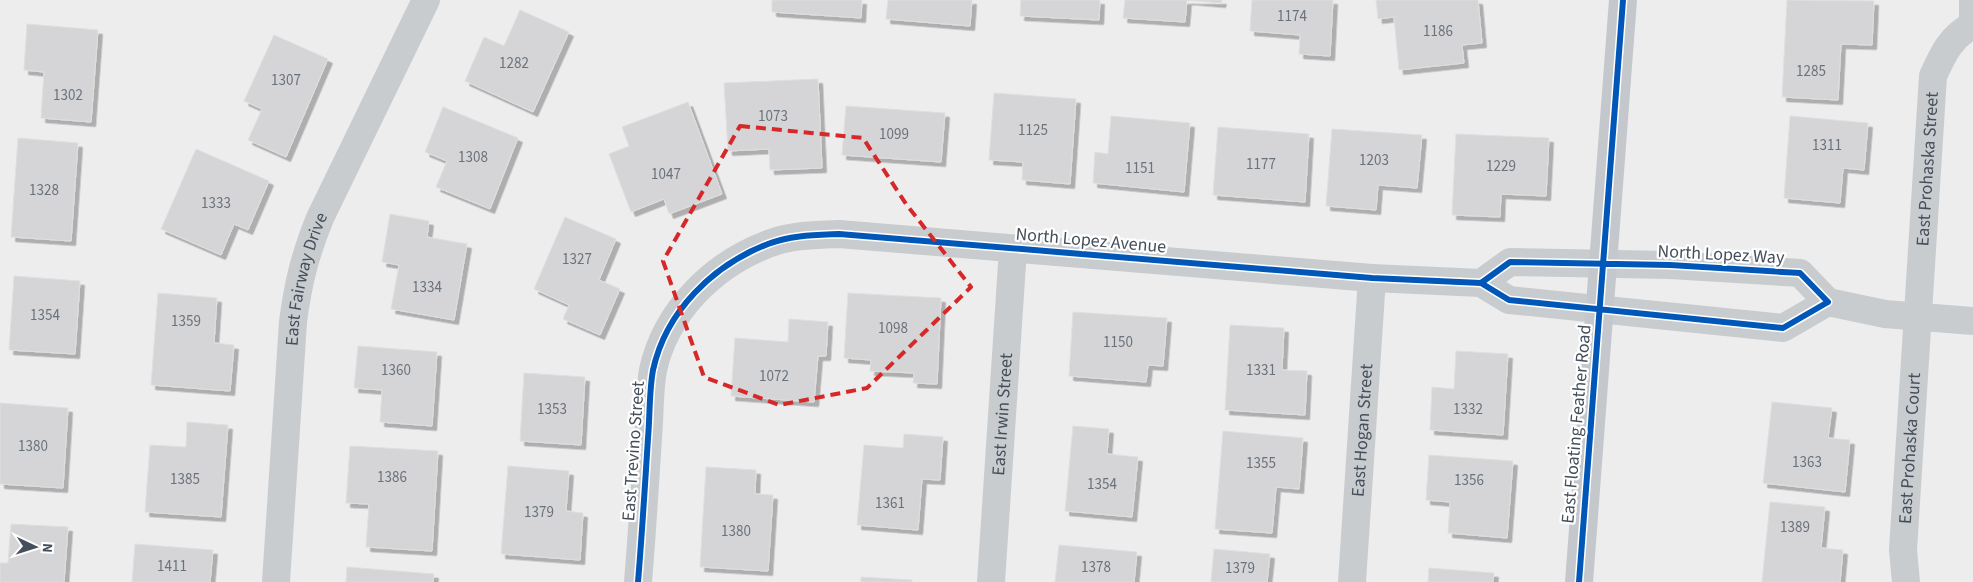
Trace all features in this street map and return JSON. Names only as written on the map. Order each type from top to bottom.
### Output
[{"type":"main road","name":"East Floating Feather Road","points":[[1579,582],[1623,0]]},
{"type":"street","name":"East Fairway Drive","points":[[276,582],[293,322],[298,285],[307,251],[320,218],[426,0]]},
{"type":"street","points":[[1969,27],[1973,0]]},
{"type":"street","name":"East Prohaska Street","points":[[1917,316],[1933,76],[1944,50],[1969,27]]},
{"type":"street","name":"North Lopez Avenue","points":[[708,279],[736,258],[769,243],[803,236],[839,234],[1372,278],[1481,283],[1509,300],[1600,309]]},
{"type":"street","name":"East Irwin Street","points":[[991,582],[1013,249]]},
{"type":"street","points":[[1481,283],[1510,262],[1604,264]]},
{"type":"street","name":"North Lopez Way","points":[[1604,264],[1670,265],[1800,273],[1828,302]]},
{"type":"street","name":"East Hogan Street","points":[[1352,582],[1372,278]]},
{"type":"street","name":"East Trevino Street","points":[[638,582],[653,371],[665,336],[683,306],[708,279]]},
{"type":"street","points":[[1600,309],[1784,328],[1828,302],[1884,314],[1973,320]]},
{"type":"street","name":"East Prohaska Court","points":[[1906,582],[1903,550],[1917,316]]},
{"type":"highlighted area","points":[[740,126],[863,138],[906,204],[971,287],[867,388],[779,405],[704,377],[663,261]]},
{"type":"building","points":[[772,0],[862,0],[861,18],[772,12]]},
{"type":"building","points":[[888,0],[972,0],[970,26],[886,19]]},
{"type":"building","points":[[1021,0],[1100,0],[1099,20],[1020,16]]},
{"type":"building","points":[[1125,0],[1187,0],[1185,22],[1123,18]]},
{"type":"building","points":[[1187,0],[1222,0],[1221,3]]},
{"type":"building","points":[[1252,0],[1333,0],[1330,56],[1299,54],[1300,35],[1250,31]]},
{"type":"building","points":[[1376,0],[1478,0],[1482,43],[1462,45],[1464,63],[1399,70],[1394,17],[1378,19]]},
{"type":"building","points":[[1787,0],[1874,1],[1872,45],[1841,44],[1838,100],[1782,97]]},
{"type":"building","points":[[520,10],[569,32],[533,112],[465,81],[484,37],[504,46]]},
{"type":"building","points":[[27,24],[98,30],[91,122],[41,118],[44,72],[24,70]]},
{"type":"building","points":[[274,35],[328,59],[286,157],[248,140],[262,109],[244,101]]},
{"type":"building","points":[[818,79],[822,168],[770,170],[769,149],[728,151],[724,83]]},
{"type":"building","points":[[994,93],[1076,99],[1070,184],[1022,180],[1023,162],[989,160]]},
{"type":"building","points":[[688,102],[722,194],[669,214],[664,199],[631,212],[609,154],[629,146],[622,127]]},
{"type":"building","points":[[846,106],[945,113],[941,162],[842,155]]},
{"type":"building","points":[[443,107],[518,138],[490,209],[436,187],[447,161],[425,152]]},
{"type":"building","points":[[1111,116],[1190,123],[1184,192],[1093,183],[1095,152],[1108,154]]},
{"type":"building","points":[[1790,116],[1868,123],[1864,170],[1843,168],[1840,203],[1784,198]]},
{"type":"building","points":[[1218,127],[1309,134],[1305,202],[1213,195]]},
{"type":"building","points":[[1332,129],[1422,135],[1417,188],[1378,185],[1376,210],[1326,206]]},
{"type":"building","points":[[1456,134],[1549,138],[1546,196],[1501,194],[1500,217],[1452,215]]},
{"type":"building","points":[[18,138],[78,143],[71,241],[11,237]]},
{"type":"building","points":[[196,149],[269,181],[248,230],[234,224],[221,255],[161,229]]},
{"type":"building","points":[[390,214],[429,221],[427,237],[467,244],[454,320],[391,309],[399,265],[382,262]]},
{"type":"building","points":[[565,217],[616,239],[599,280],[620,289],[600,335],[563,319],[569,305],[534,289]]},
{"type":"building","points":[[14,276],[80,281],[75,354],[9,350]]},
{"type":"building","points":[[158,293],[217,298],[214,343],[234,345],[230,391],[151,385]]},
{"type":"building","points":[[848,293],[941,298],[937,384],[913,383],[914,373],[870,371],[871,360],[844,358]]},
{"type":"building","points":[[1073,312],[1167,318],[1163,366],[1148,365],[1146,382],[1069,376]]},
{"type":"building","points":[[789,319],[828,322],[826,356],[818,356],[814,402],[731,396],[735,338],[788,342]]},
{"type":"building","points":[[1230,325],[1284,328],[1282,370],[1307,371],[1305,415],[1225,410]]},
{"type":"building","points":[[358,346],[437,352],[432,426],[380,422],[382,390],[354,388]]},
{"type":"building","points":[[1456,351],[1508,354],[1503,435],[1430,430],[1432,387],[1454,389]]},
{"type":"building","points":[[524,373],[585,377],[581,445],[520,441]]},
{"type":"building","points":[[1772,402],[1832,408],[1828,438],[1850,440],[1845,492],[1763,483]]},
{"type":"building","points":[[0,403],[68,408],[63,488],[0,484]]},
{"type":"building","points":[[187,422],[228,425],[221,517],[145,512],[150,445],[186,447]]},
{"type":"building","points":[[1073,426],[1109,429],[1107,454],[1138,457],[1132,517],[1065,511]]},
{"type":"building","points":[[1223,431],[1303,438],[1299,489],[1276,487],[1272,533],[1215,529]]},
{"type":"building","points":[[904,434],[943,437],[940,480],[922,479],[918,530],[857,525],[864,445],[903,448]]},
{"type":"building","points":[[350,446],[438,451],[432,551],[366,547],[369,504],[346,503]]},
{"type":"building","points":[[1429,455],[1513,461],[1507,538],[1448,533],[1450,502],[1426,500]]},
{"type":"building","points":[[508,466],[569,471],[566,511],[583,513],[580,560],[501,554]]},
{"type":"building","points":[[706,467],[756,470],[755,494],[773,495],[768,571],[700,567]]},
{"type":"building","points":[[1770,502],[1825,507],[1821,548],[1843,550],[1840,582],[1762,582]]},
{"type":"building","points":[[11,524],[68,527],[64,582],[0,582],[0,563],[8,563]]},
{"type":"building","points":[[135,544],[213,550],[210,582],[132,582]]},
{"type":"building","points":[[1059,545],[1137,552],[1134,582],[1055,582]]},
{"type":"building","points":[[1214,549],[1270,554],[1267,582],[1211,582]]},
{"type":"building","points":[[347,567],[434,574],[433,582],[346,582]]},
{"type":"building","points":[[1429,568],[1494,573],[1493,582],[1428,582]]},
{"type":"building","points":[[861,577],[912,580],[912,582],[861,582]]},
{"type":"cycle path","points":[[1579,582],[1623,0]]},
{"type":"cycle path","points":[[638,582],[651,387],[653,370],[659,349],[669,328],[695,293],[729,264],[768,244],[794,237],[839,234],[1372,278],[1481,283]]},
{"type":"cycle path","points":[[1510,262],[1670,265],[1800,273],[1828,302],[1783,328],[1509,300],[1481,283],[1510,262]]}]
